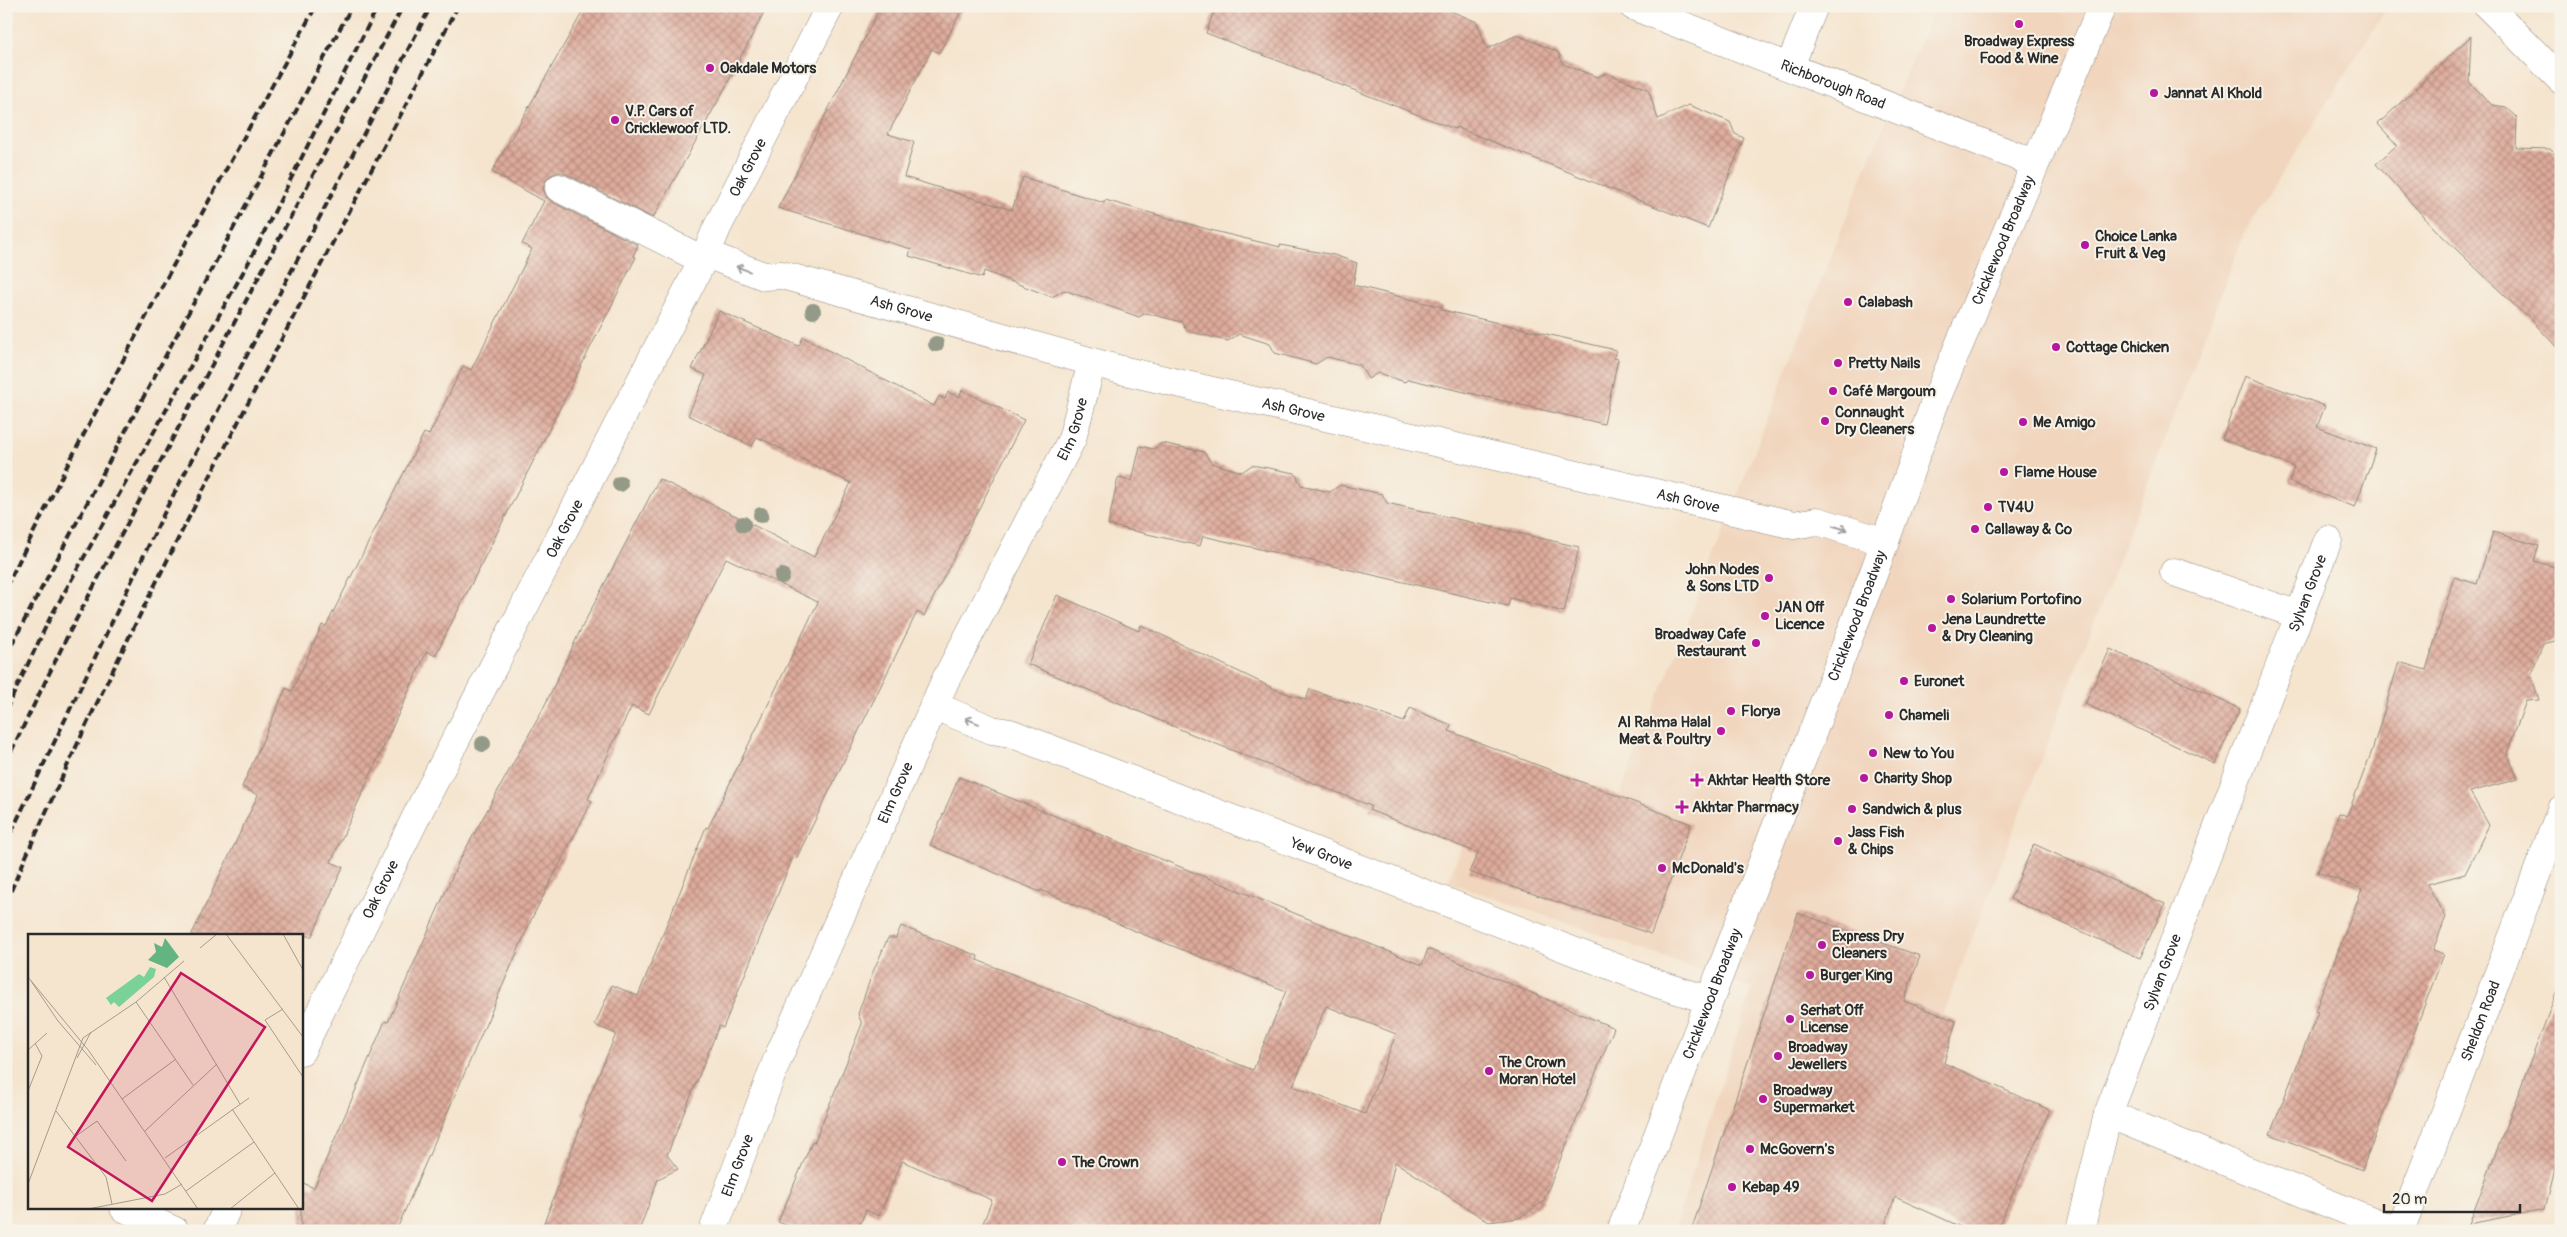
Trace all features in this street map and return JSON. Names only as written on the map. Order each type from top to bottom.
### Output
[{"type":"street","name":"Oak Grove","points":[[302,1049],[419,811],[704,257],[830,6]]},
{"type":"street","name":"Richborough Road","points":[[1634,6],[2034,163]]},
{"type":"street","points":[[1790,66],[1814,6]]},
{"type":"street","name":"Cricklewood Broadway","points":[[1621,1231],[1885,542],[1935,402],[2034,163],[2102,6]]},
{"type":"street","points":[[2488,6],[2561,80]]},
{"type":"street","name":"Ash Grove","points":[[560,188],[704,257],[764,276],[782,275],[1092,362],[1794,526],[1817,521],[1885,542]]},
{"type":"street","name":"Elm Grove","points":[[713,1231],[777,1060],[934,706],[1072,439],[1092,362]]},
{"type":"street","name":"Sylvan Grove","points":[[2080,1231],[2108,1114],[2328,540]]},
{"type":"street","points":[[2174,572],[2299,615]]},
{"type":"street","name":"Yew Grove","points":[[934,706],[992,730],[1010,733],[1658,984],[1709,1000]]},
{"type":"street","name":"Sheldon Road","points":[[2399,1231],[2561,810]]},
{"type":"street","points":[[2108,1114],[2399,1231]]},
{"type":"street","points":[[128,1210],[175,1231]]},
{"type":"street","points":[[217,1231],[226,1210]]},
{"type":"shaded area","points":[[1936,6],[2388,6],[2244,234],[1859,1231],[1674,1231],[1752,988],[1448,882],[1498,750],[1620,795],[1864,172]]},
{"type":"building","points":[[586,6],[767,6],[724,90],[653,218],[566,174],[559,172],[551,175],[545,181],[543,188],[546,196],[552,202],[638,245],[633,256],[636,257],[435,656],[427,651],[331,862],[343,867],[312,936],[302,936],[302,934],[192,934],[258,795],[242,787],[286,688],[292,691],[322,625],[326,626],[424,433],[429,435],[463,366],[471,370],[532,249],[522,244],[544,201],[492,172]]},
{"type":"building","points":[[881,6],[964,6],[939,53],[932,49],[888,134],[914,142],[904,177],[1012,210],[1023,177],[1104,203],[1105,200],[1214,231],[1280,247],[1280,245],[1334,255],[1357,263],[1353,285],[1442,307],[1442,310],[1616,350],[1614,358],[1618,359],[1604,424],[1408,379],[1405,382],[1378,373],[1368,379],[1360,365],[1327,357],[1316,364],[1275,353],[1270,344],[1239,334],[1228,341],[1187,331],[1182,322],[1146,313],[1139,317],[1064,290],[1052,297],[984,271],[982,278],[909,256],[911,249],[778,208]]},
{"type":"building","points":[[1216,6],[1439,6],[1477,22],[1487,49],[1517,35],[1558,52],[1563,64],[1597,77],[1606,73],[1648,89],[1658,119],[1689,105],[1730,122],[1735,134],[1744,138],[1708,228],[1456,127],[1455,129],[1206,33]]},
{"type":"building","points":[[2471,36],[2469,82],[2492,105],[2506,107],[2517,117],[2516,148],[2550,149],[2561,160],[2561,352],[2526,314],[2434,228],[2376,164],[2397,145],[2378,124]]},
{"type":"building","points":[[719,311],[799,346],[803,337],[934,406],[939,396],[945,399],[948,392],[959,397],[962,390],[1024,420],[924,616],[917,612],[796,859],[793,857],[723,1028],[719,1026],[667,1155],[678,1169],[658,1179],[639,1231],[541,1231],[585,1115],[582,1114],[616,1034],[595,1025],[612,985],[638,996],[706,827],[708,828],[818,602],[726,558],[649,714],[632,706],[611,748],[588,799],[592,801],[532,918],[396,1231],[301,1231],[302,1182],[314,1188],[385,1021],[388,1022],[459,861],[541,713],[581,629],[659,479],[738,517],[814,557],[851,483],[757,437],[752,446],[688,415],[706,375],[692,369]]},
{"type":"building","points":[[2245,376],[2325,406],[2317,427],[2376,449],[2355,507],[2289,482],[2294,467],[2222,439]]},
{"type":"building","points":[[1162,443],[1204,452],[1211,463],[1242,472],[1252,465],[1295,473],[1301,485],[1330,492],[1340,485],[1382,494],[1387,503],[1579,547],[1564,612],[1510,598],[1508,606],[1203,536],[1200,546],[1108,525],[1118,478],[1132,481],[1140,446],[1153,449]]},
{"type":"building","points":[[2493,532],[2539,546],[2534,561],[2561,569],[2561,623],[2555,641],[2543,644],[2531,674],[2539,700],[2526,701],[2507,753],[2518,779],[2470,792],[2489,825],[2465,874],[2427,884],[2446,917],[2433,950],[2444,954],[2362,1170],[2270,1134],[2318,1012],[2315,1011],[2362,889],[2318,872],[2339,813],[2347,816],[2372,751],[2399,662],[2426,670],[2454,577],[2477,584]]},
{"type":"building","points":[[1057,595],[1139,631],[1141,625],[1277,690],[1306,700],[1310,689],[1404,722],[1410,708],[1451,725],[1449,731],[1691,824],[1651,934],[1469,872],[1478,853],[1369,810],[1371,806],[1189,733],[1028,664]]},
{"type":"building","points":[[2110,649],[2240,709],[2215,764],[2085,704]]},
{"type":"building","points":[[959,777],[1422,965],[1428,949],[1614,1028],[1543,1202],[1519,1218],[1489,1222],[1395,1162],[1379,1231],[980,1231],[992,1200],[902,1161],[879,1216],[866,1210],[857,1231],[801,1231],[778,1222],[812,1142],[814,1143],[862,1024],[858,1014],[872,974],[888,938],[896,938],[901,926],[978,956],[977,960],[1253,1070],[1286,991],[1130,929],[930,845]],"holes":[[[1326,1006],[1396,1034],[1365,1114],[1293,1086]]]},
{"type":"building","points":[[2034,844],[2165,904],[2140,958],[2010,899]]},
{"type":"building","points":[[1798,913],[1920,956],[1904,1001],[1956,1021],[1944,1063],[2050,1110],[1996,1231],[1970,1231],[1895,1197],[1883,1231],[1691,1231]]},
{"type":"building","points":[[2557,991],[2561,991],[2561,1169],[2555,1168],[2545,1209],[2469,1224]]},
{"type":"railway","points":[[6,587],[66,468],[173,266],[316,6]]},
{"type":"railway","points":[[6,655],[352,6]]},
{"type":"railway","points":[[6,710],[49,620],[251,258],[378,6]]},
{"type":"railway","points":[[6,762],[69,633],[403,6]]},
{"type":"railway","points":[[6,843],[167,507],[431,6]]},
{"type":"railway","points":[[6,902],[57,787],[167,562],[282,339],[458,6]]},
{"type":"place","name":"Broadway Express Food & Wine","points":[[2019,24]]},
{"type":"place","name":"Oakdale Motors","points":[[710,68]]},
{"type":"place","name":"Jannat Al Khold","points":[[2154,93]]},
{"type":"place","name":"V.P. Cars of Cricklewoof LTD.","points":[[615,120]]},
{"type":"place","name":"Choice Lanka Fruit & Veg","points":[[2085,245]]},
{"type":"place","name":"Calabash","points":[[1848,302]]},
{"type":"place","name":"Cottage Chicken","points":[[2056,347]]},
{"type":"place","name":"Pretty Nails","points":[[1838,363]]},
{"type":"place","name":"Café Margoum","points":[[1833,391]]},
{"type":"place","name":"Connaught Dry Cleaners","points":[[1825,421]]},
{"type":"place","name":"Me Amigo","points":[[2023,422]]},
{"type":"place","name":"Flame House","points":[[2004,472]]},
{"type":"place","name":"TV4U","points":[[1988,507]]},
{"type":"place","name":"Callaway & Co","points":[[1975,529]]},
{"type":"place","name":"John Nodes & Sons LTD","points":[[1769,578]]},
{"type":"place","name":"Solarium Portofino","points":[[1951,599]]},
{"type":"place","name":"JAN Off Licence","points":[[1765,616]]},
{"type":"place","name":"Jena Laundrette & Dry Cleaning","points":[[1932,628]]},
{"type":"place","name":"Broadway Cafe Restaurant","points":[[1756,643]]},
{"type":"place","name":"Euronet","points":[[1904,681]]},
{"type":"place","name":"Florya","points":[[1731,711]]},
{"type":"place","name":"Chameli","points":[[1889,715]]},
{"type":"place","name":"Al Rahma Halal Meat & Poultry","points":[[1721,731]]},
{"type":"place","name":"New to You","points":[[1873,753]]},
{"type":"place","name":"Charity Shop","points":[[1864,778]]},
{"type":"place","name":"Akhtar Health Store","points":[[1697,780]]},
{"type":"place","name":"Akhtar Pharmacy","points":[[1682,807]]},
{"type":"place","name":"Sandwich & plus","points":[[1852,809]]},
{"type":"place","name":"Jass Fish & Chips","points":[[1838,841]]},
{"type":"place","name":"McDonald's","points":[[1662,868]]},
{"type":"place","name":"Express Dry Cleaners","points":[[1822,945]]},
{"type":"place","name":"Burger King","points":[[1810,975]]},
{"type":"place","name":"Serhat Off License","points":[[1790,1019]]},
{"type":"place","name":"Broadway Jewellers","points":[[1778,1056]]},
{"type":"place","name":"The Crown Moran Hotel","points":[[1489,1071]]},
{"type":"place","name":"Broadway Supermarket","points":[[1763,1099]]},
{"type":"place","name":"McGovern's","points":[[1750,1149]]},
{"type":"place","name":"The Crown","points":[[1062,1162]]},
{"type":"place","name":"Kebap 49","points":[[1732,1187]]}]
